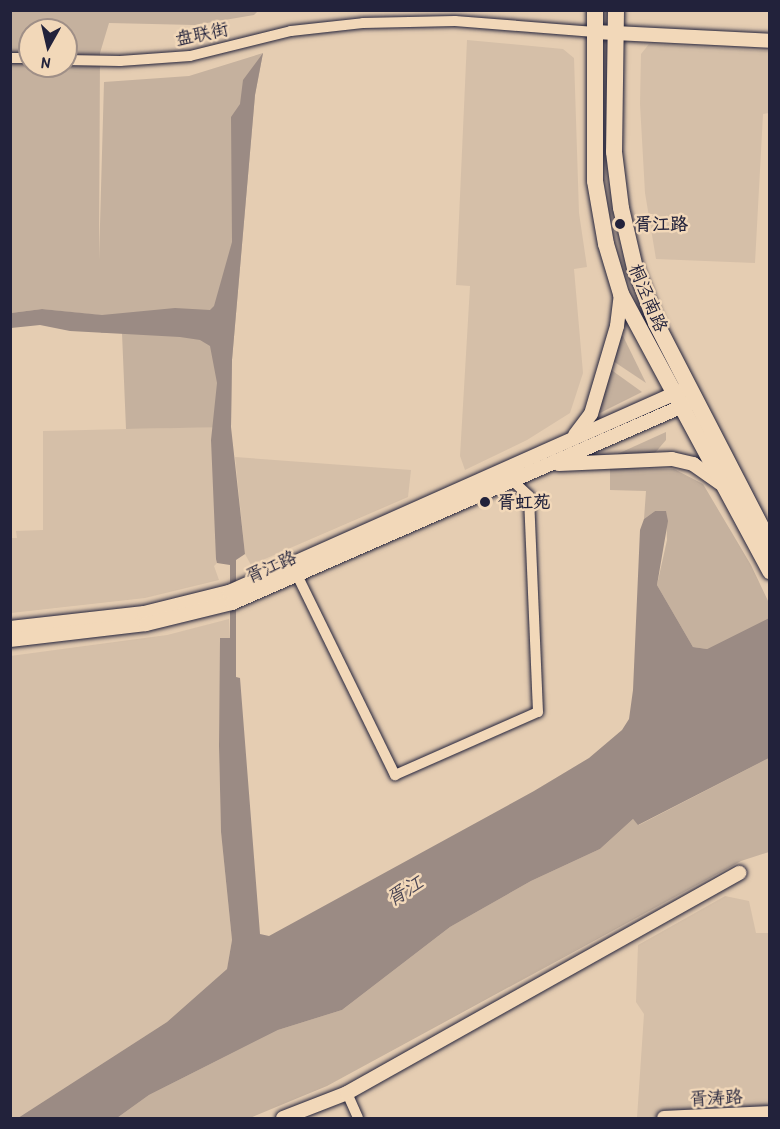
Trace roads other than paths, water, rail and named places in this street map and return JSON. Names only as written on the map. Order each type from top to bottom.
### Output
[{"type":"main road","name":"桐泾南路","points":[[595,10],[595,181],[606,244],[621,294],[770,544]]},
{"type":"main road","name":"桐泾南路","points":[[616,10],[613,133],[621,208],[641,286],[720,483],[770,571]]},
{"type":"main road","points":[[595,32],[616,35],[770,41]]},
{"type":"main road","points":[[569,441],[591,414],[617,326],[621,294]]},
{"type":"main road","name":"胥江路","points":[[10,640],[177,612],[270,580],[569,441],[684,397]]},
{"type":"main road","name":"胥江路","points":[[270,580],[297,575],[512,480],[684,397]]},
{"type":"main road","points":[[542,466],[668,458],[690,463],[720,483]]},
{"type":"main road","name":"胥江路","points":[[10,628],[177,612]]},
{"type":"main road","points":[[283,1119],[347,1093],[739,873]]},
{"type":"main road","name":"胥涛路","points":[[664,1119],[770,1113]]},
{"type":"street","name":"盘联街","points":[[78,60],[120,61],[190,56],[291,31],[363,23],[454,21],[595,32]]},
{"type":"street","points":[[297,575],[395,775],[538,712],[529,496],[512,480]]},
{"type":"street","points":[[347,1093],[358,1119]]},
{"type":"water","name":"胥江","points":[[263,53],[255,95],[232,360],[231,427],[245,554],[236,560],[236,677],[240,678],[260,934],[269,936],[534,791],[589,758],[622,730],[629,719],[633,690],[640,530],[644,519],[655,511],[666,511],[668,521],[657,585],[693,647],[707,649],[769,618],[769,758],[638,825],[633,819],[600,849],[531,881],[450,927],[342,1010],[278,1030],[149,1095],[117,1118],[18,1118],[167,1022],[227,969],[232,940],[221,832],[219,746],[220,638],[230,638],[230,565],[217,563],[216,559],[211,440],[217,383],[210,346],[200,340],[180,337],[70,331],[40,325],[11,328],[11,313],[42,309],[102,315],[175,308],[210,310],[214,306],[232,242],[231,117],[240,104],[243,80]]},
{"type":"place","name":"胥江路","points":[[620,224]]},
{"type":"place","name":"胥虹苑","points":[[485,502]]}]
